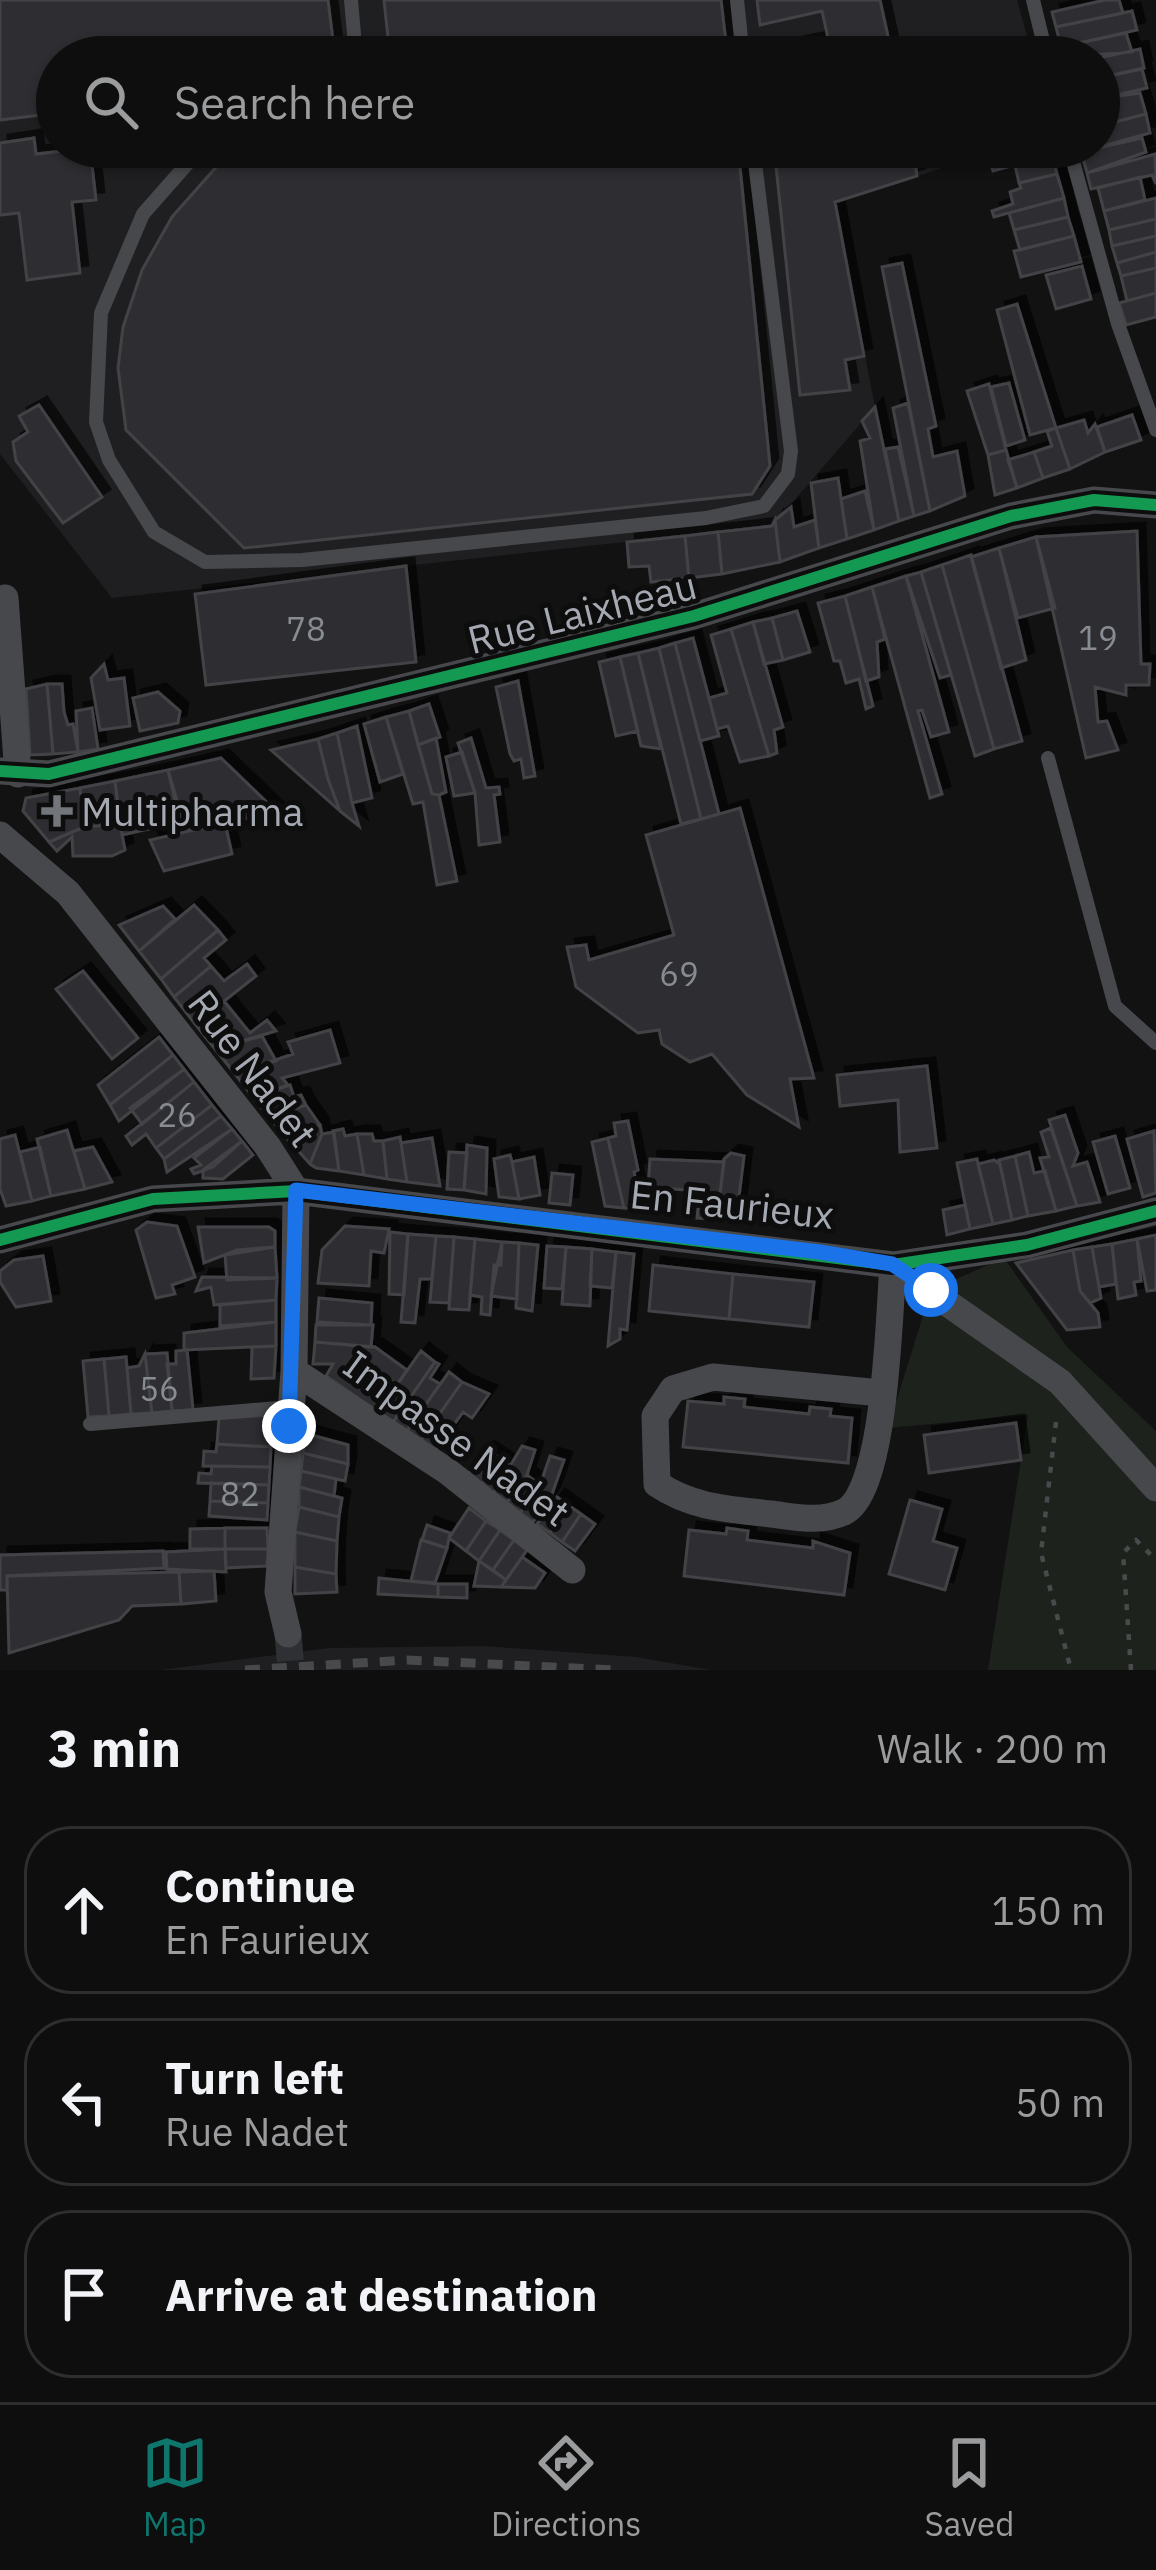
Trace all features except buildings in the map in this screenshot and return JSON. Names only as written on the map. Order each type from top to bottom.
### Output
[{"type":"street","name":"Rue Laixheau","points":[[7,774],[49,774],[694,616],[1011,516],[1094,500],[1156,505]]},
{"type":"street","points":[[4,598],[7,774]]},
{"type":"street","name":"Rue Nadet","points":[[0,835],[68,893],[268,1147],[296,1190],[294,1371],[278,1592],[288,1634]]},
{"type":"street","name":"En Faurieux","points":[[0,1240],[154,1199],[296,1190],[892,1264],[1028,1245],[1156,1211]]},
{"type":"street","points":[[892,1264],[1060,1382],[1156,1488]]},
{"type":"street","points":[[881,1394],[713,1377],[673,1389],[655,1416],[657,1484],[686,1504],[820,1520],[849,1510],[871,1482],[881,1394],[892,1264]]},
{"type":"street","name":"Impasse Nadet","points":[[294,1371],[447,1471],[572,1570]]},
{"type":"lane","points":[[351,0],[354,36]]},
{"type":"lane","points":[[737,0],[741,36]]},
{"type":"lane","points":[[1033,0],[1042,36]]},
{"type":"lane","points":[[183,168],[142,214],[101,313],[96,422],[109,460],[154,532],[205,562],[326,558],[706,518],[764,506],[788,474],[790,451],[756,168]]},
{"type":"lane","points":[[1075,168],[1118,324],[1156,430]]},
{"type":"lane","points":[[1048,758],[1115,1006],[1156,1043]]},
{"type":"lane","points":[[89,1424],[290,1407]]},
{"type":"path","points":[[1060,1382],[1041,1553],[1071,1670]]},
{"type":"path","points":[[1131,1670],[1123,1553],[1136,1540],[1156,1560]]},
{"type":"shaded area","points":[[0,0],[1017,0],[1027,36],[36,36],[36,168],[942,168],[835,203],[875,407],[772,526],[112,598],[0,454]]},
{"type":"shaded area","points":[[1004,1258],[1067,1347],[1156,1431],[1156,1670],[988,1670],[1028,1415],[888,1428],[931,1290]]},
{"type":"shaded area","points":[[483,1646],[636,1657],[711,1670],[160,1670],[329,1648]]},
{"type":"tunnel","points":[[288,1634],[291,1670]]},
{"type":"railway","points":[[245,1670],[407,1660],[615,1670]]},
{"type":"cycle path","points":[[0,771],[49,774],[694,616],[1011,516],[1094,500],[1156,505]]},
{"type":"cycle path","points":[[0,1240],[153,1199],[296,1191],[893,1265],[1027,1245],[1156,1211]]},
{"type":"place","name":"Multipharma","points":[[57,811]]},
{"type":"route","points":[[289,1426],[296,1190],[820,1252],[892,1264],[931,1290]]}]
